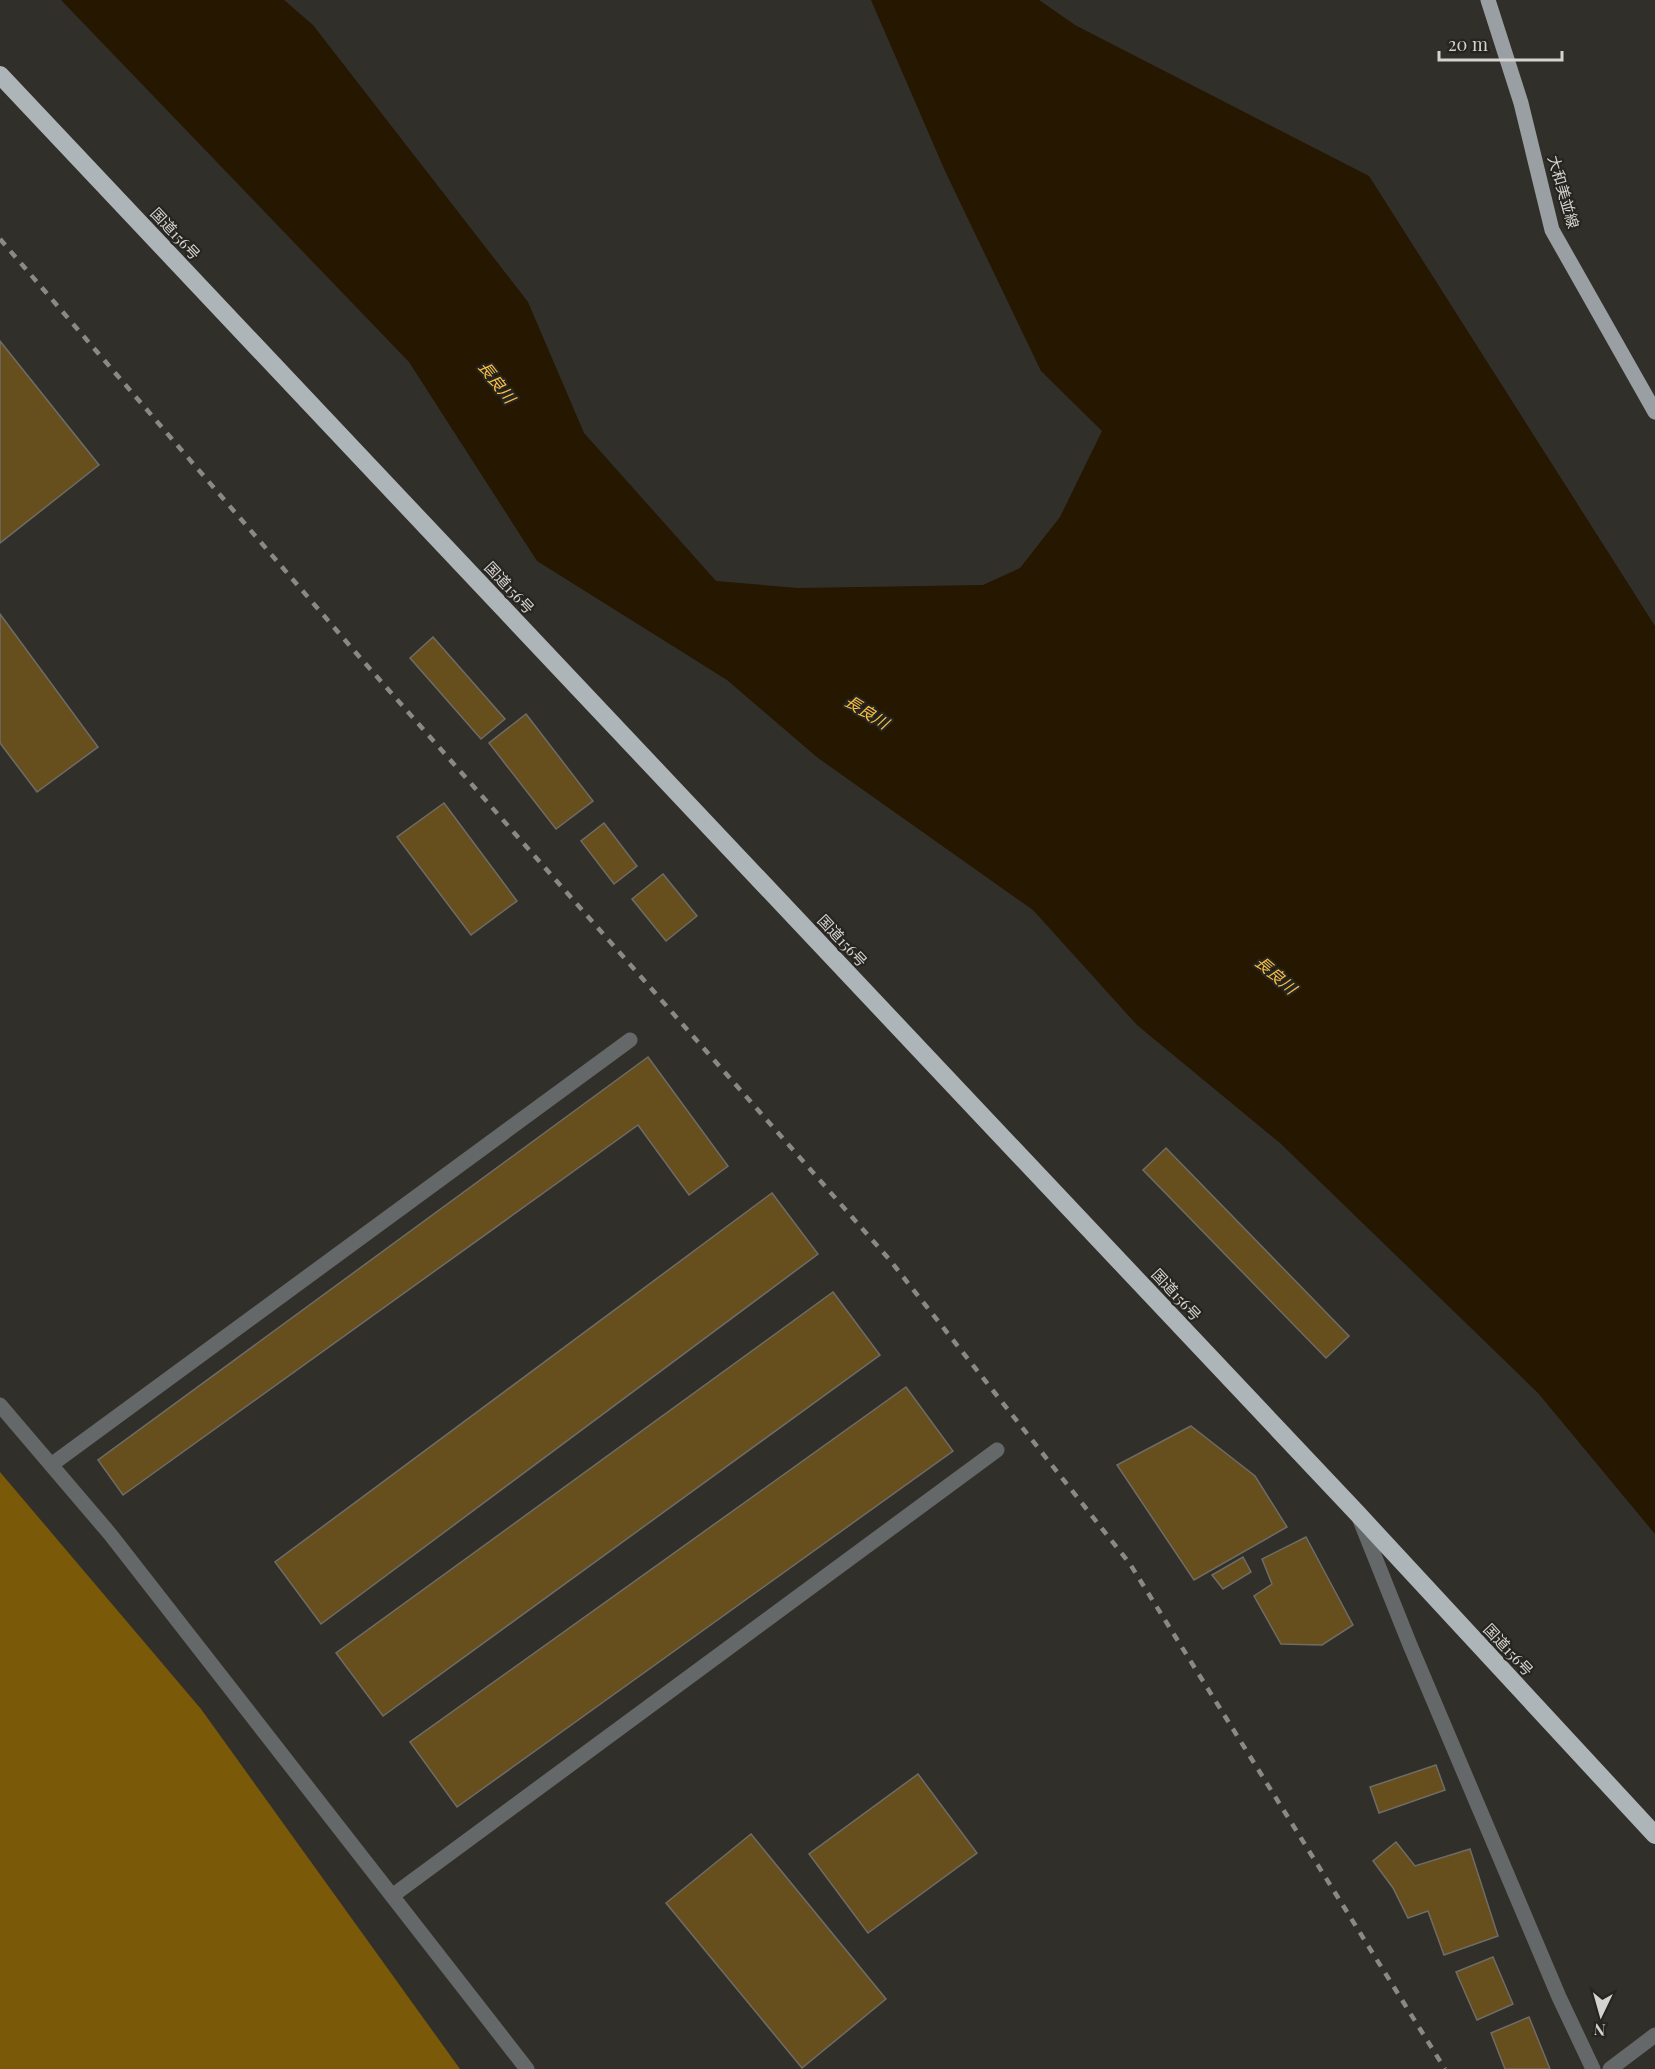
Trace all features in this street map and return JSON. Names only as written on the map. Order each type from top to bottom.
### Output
[{"type":"highway","name":"国道156号","points":[[0,75],[1357,1513],[1655,1835]]},
{"type":"main road","name":"大和美並線","points":[[1488,0],[1521,103],[1552,230],[1655,412]]},
{"type":"street","points":[[51,1465],[630,1040]]},
{"type":"street","points":[[0,1405],[110,1534],[527,2069]]},
{"type":"street","points":[[392,1896],[997,1450]]},
{"type":"street","points":[[1357,1513],[1410,1645],[1559,1997],[1593,2069]]},
{"type":"street","points":[[1610,2069],[1655,2035]]},
{"type":"shaded area","points":[[0,1472],[201,1709],[460,2069],[0,2069]]},
{"type":"water","name":"長良川","points":[[61,0],[284,0],[313,25],[528,302],[584,433],[716,581],[798,588],[983,585],[1020,568],[1060,517],[1102,431],[1041,371],[945,171],[871,0],[1039,0],[1075,25],[1369,176],[1655,626],[1655,1534],[1538,1393],[1280,1143],[1137,1025],[1033,910],[818,758],[727,680],[537,561],[409,362]]},
{"type":"building","points":[[0,341],[99,465],[0,543]]},
{"type":"building","points":[[0,614],[98,747],[37,792],[0,743]]},
{"type":"building","points":[[433,637],[505,719],[481,739],[410,658]]},
{"type":"building","points":[[526,714],[593,801],[556,829],[489,743]]},
{"type":"building","points":[[444,803],[517,901],[471,935],[397,837]]},
{"type":"building","points":[[604,823],[637,866],[614,884],[581,841]]},
{"type":"building","points":[[663,874],[697,916],[666,941],[632,899]]},
{"type":"building","points":[[648,1057],[728,1166],[689,1195],[638,1125],[123,1495],[98,1460]]},
{"type":"building","points":[[1166,1148],[1349,1336],[1326,1358],[1143,1170]]},
{"type":"building","points":[[772,1193],[818,1254],[321,1624],[275,1562]]},
{"type":"building","points":[[833,1292],[880,1355],[383,1716],[336,1653]]},
{"type":"building","points":[[906,1387],[953,1451],[457,1807],[410,1742]]},
{"type":"building","points":[[1191,1426],[1255,1476],[1287,1527],[1194,1580],[1117,1465]]},
{"type":"building","points":[[1306,1537],[1353,1625],[1322,1645],[1281,1644],[1254,1596],[1272,1584],[1262,1559]]},
{"type":"building","points":[[1243,1557],[1251,1572],[1223,1589],[1212,1575]]},
{"type":"building","points":[[1436,1765],[1445,1790],[1379,1813],[1370,1787]]},
{"type":"building","points":[[918,1774],[977,1853],[868,1933],[809,1854]]},
{"type":"building","points":[[751,1834],[886,1999],[802,2068],[666,1903]]},
{"type":"building","points":[[1396,1842],[1415,1866],[1470,1849],[1498,1936],[1444,1955],[1428,1911],[1408,1918],[1393,1888],[1373,1861]]},
{"type":"building","points":[[1493,1957],[1513,2004],[1477,2020],[1456,1972]]},
{"type":"building","points":[[1529,2017],[1550,2069],[1505,2069],[1491,2033]]},
{"type":"railway","points":[[0,239],[350,646],[889,1259],[1130,1564],[1445,2069]]}]
